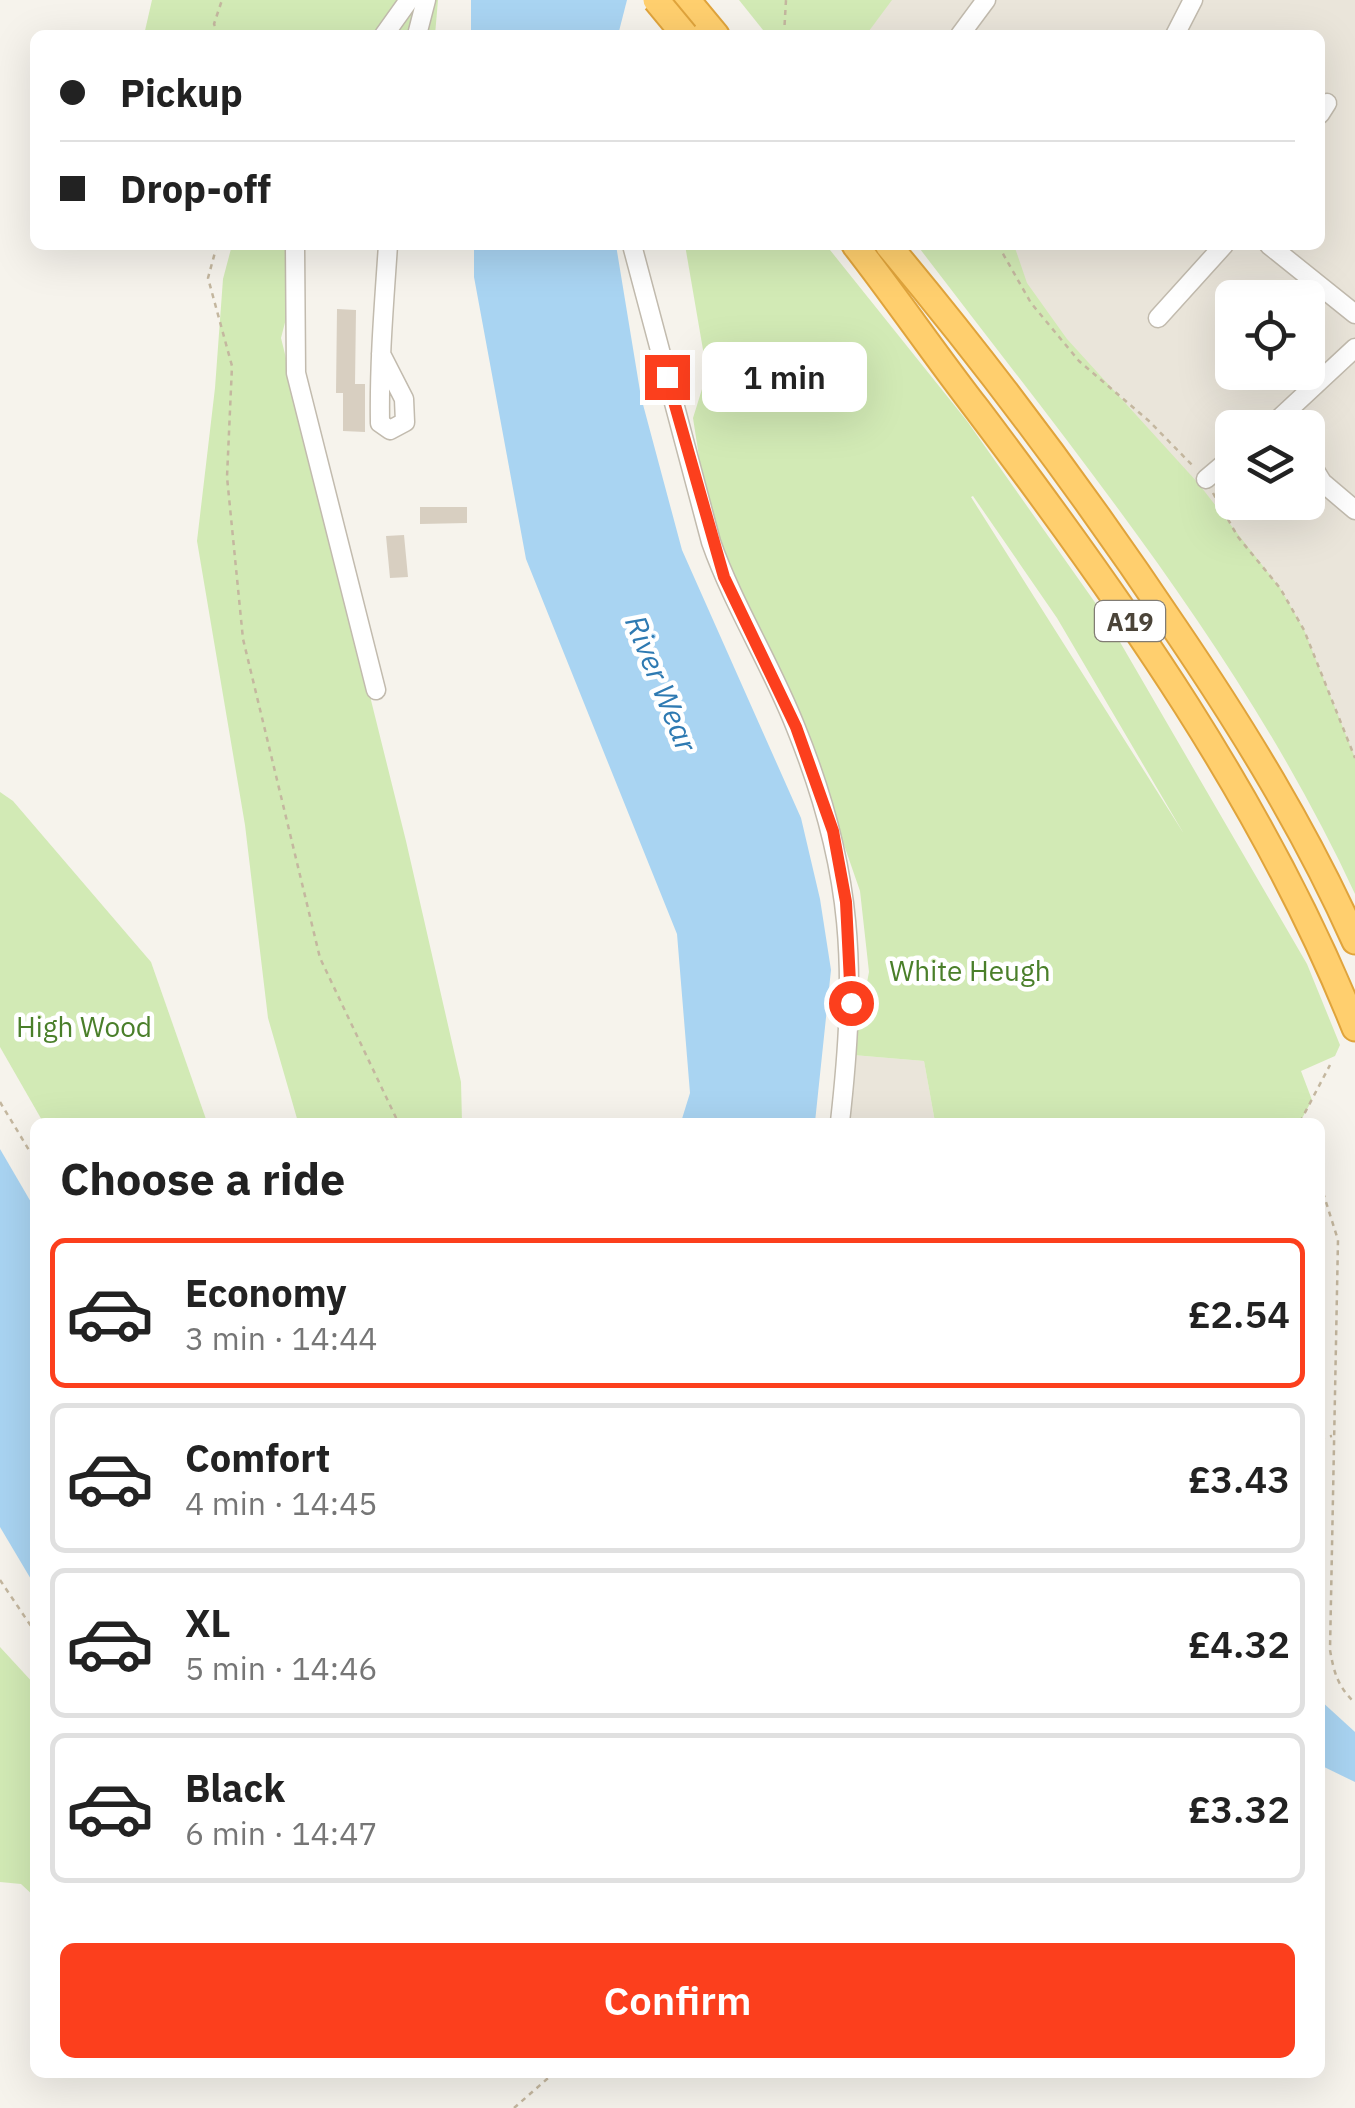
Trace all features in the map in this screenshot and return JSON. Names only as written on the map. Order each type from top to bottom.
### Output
[{"type":"highway","points":[[656,0],[680,30]]},
{"type":"highway","points":[[687,0],[712,30]]},
{"type":"highway","name":"A19","points":[[859,250],[1078,544],[1164,673],[1268,846],[1355,1028]]},
{"type":"highway","name":"A19","points":[[892,250],[949,318],[1120,545],[1238,722],[1294,819],[1355,940]]},
{"type":"street","points":[[388,30],[409,0]]},
{"type":"street","points":[[418,30],[426,0]]},
{"type":"street","points":[[661,30],[678,0]]},
{"type":"street","points":[[964,30],[986,0]]},
{"type":"street","points":[[1178,30],[1193,0]]},
{"type":"street","points":[[295,250],[296,373],[376,690]]},
{"type":"street","points":[[380,354],[388,250]]},
{"type":"street","points":[[633,250],[718,559],[796,727],[833,831],[846,902],[852,983],[840,1118]]},
{"type":"street","points":[[1158,318],[1219,250]]},
{"type":"street","points":[[1275,250],[1355,314]]},
{"type":"street","points":[[1294,410],[1355,348]]},
{"type":"street","points":[[1206,479],[1215,471]]},
{"type":"street","points":[[1325,485],[1355,510]]},
{"type":"path","points":[[217,30],[214,24],[222,0]]},
{"type":"path","points":[[784,30],[786,0]]},
{"type":"path","points":[[216,250],[208,278],[232,366],[227,477],[243,639],[320,958],[396,1118]]},
{"type":"path","points":[[1001,250],[1031,303],[1080,361],[1149,421],[1206,479],[1238,537],[1280,588],[1304,630],[1355,758]]},
{"type":"path","points":[[1302,1118],[1330,1065]]},
{"type":"path","points":[[0,1102],[30,1152]]},
{"type":"path","points":[[1325,1199],[1338,1240],[1330,1650],[1334,1675],[1355,1703]]},
{"type":"path","points":[[1325,1437],[1334,1436]]},
{"type":"path","points":[[0,1580],[30,1625]]},
{"type":"path","points":[[514,2108],[548,2078]]},
{"type":"shaded area","points":[[851,0],[1355,0],[1355,760],[976,250],[1325,250],[1325,30],[839,30]]},
{"type":"shaded area","points":[[853,1055],[924,1061],[934,1118],[848,1118]]},
{"type":"green space","points":[[152,0],[438,0],[435,30],[145,30]]},
{"type":"green space","points":[[739,0],[892,0],[870,30],[763,30]]},
{"type":"green space","points":[[231,250],[304,250],[281,338],[406,841],[461,1082],[462,1118],[297,1118],[268,1018],[245,825],[197,541],[223,279]]},
{"type":"green space","name":"White Heugh","points":[[686,250],[830,250],[967,421],[1106,618],[1307,964],[1340,1045],[1335,1056],[1301,1071],[1312,1100],[1302,1118],[934,1118],[924,1061],[853,1055],[869,972],[860,891],[834,816],[727,569],[706,502],[693,418],[707,373]],"holes":[[[971,497],[1057,618],[1184,834]]]},
{"type":"green space","points":[[921,250],[1016,250],[1027,283],[1067,339],[1198,483],[1215,505],[1215,520],[1227,520],[1280,588],[1304,630],[1355,758],[1355,894],[1262,721],[1154,558]]},
{"type":"green space","name":"High Wood","points":[[0,792],[13,801],[151,962],[206,1118],[41,1118],[0,1047]]},
{"type":"green space","points":[[0,1647],[30,1680],[30,1892],[21,1884],[0,1882]]},
{"type":"water","points":[[471,0],[627,0],[619,30],[471,30]]},
{"type":"water","name":"River Wear","points":[[474,250],[617,250],[641,397],[682,550],[801,818],[820,899],[831,970],[815,1118],[682,1118],[690,1093],[677,934],[526,559],[474,277]]},
{"type":"water","points":[[0,1149],[30,1200],[30,1578],[0,1527]]},
{"type":"water","points":[[1325,1705],[1355,1732],[1355,1782],[1325,1767]]},
{"type":"building","points":[[337,309],[356,310],[355,384],[365,384],[365,432],[343,431],[343,393],[336,393]]},
{"type":"building","points":[[420,507],[467,507],[467,523],[420,524]]},
{"type":"building","points":[[404,535],[408,577],[390,578],[386,536]]},
{"type":"route","points":[[667,377],[724,577],[796,727],[833,831],[846,902],[851,1003]]}]
